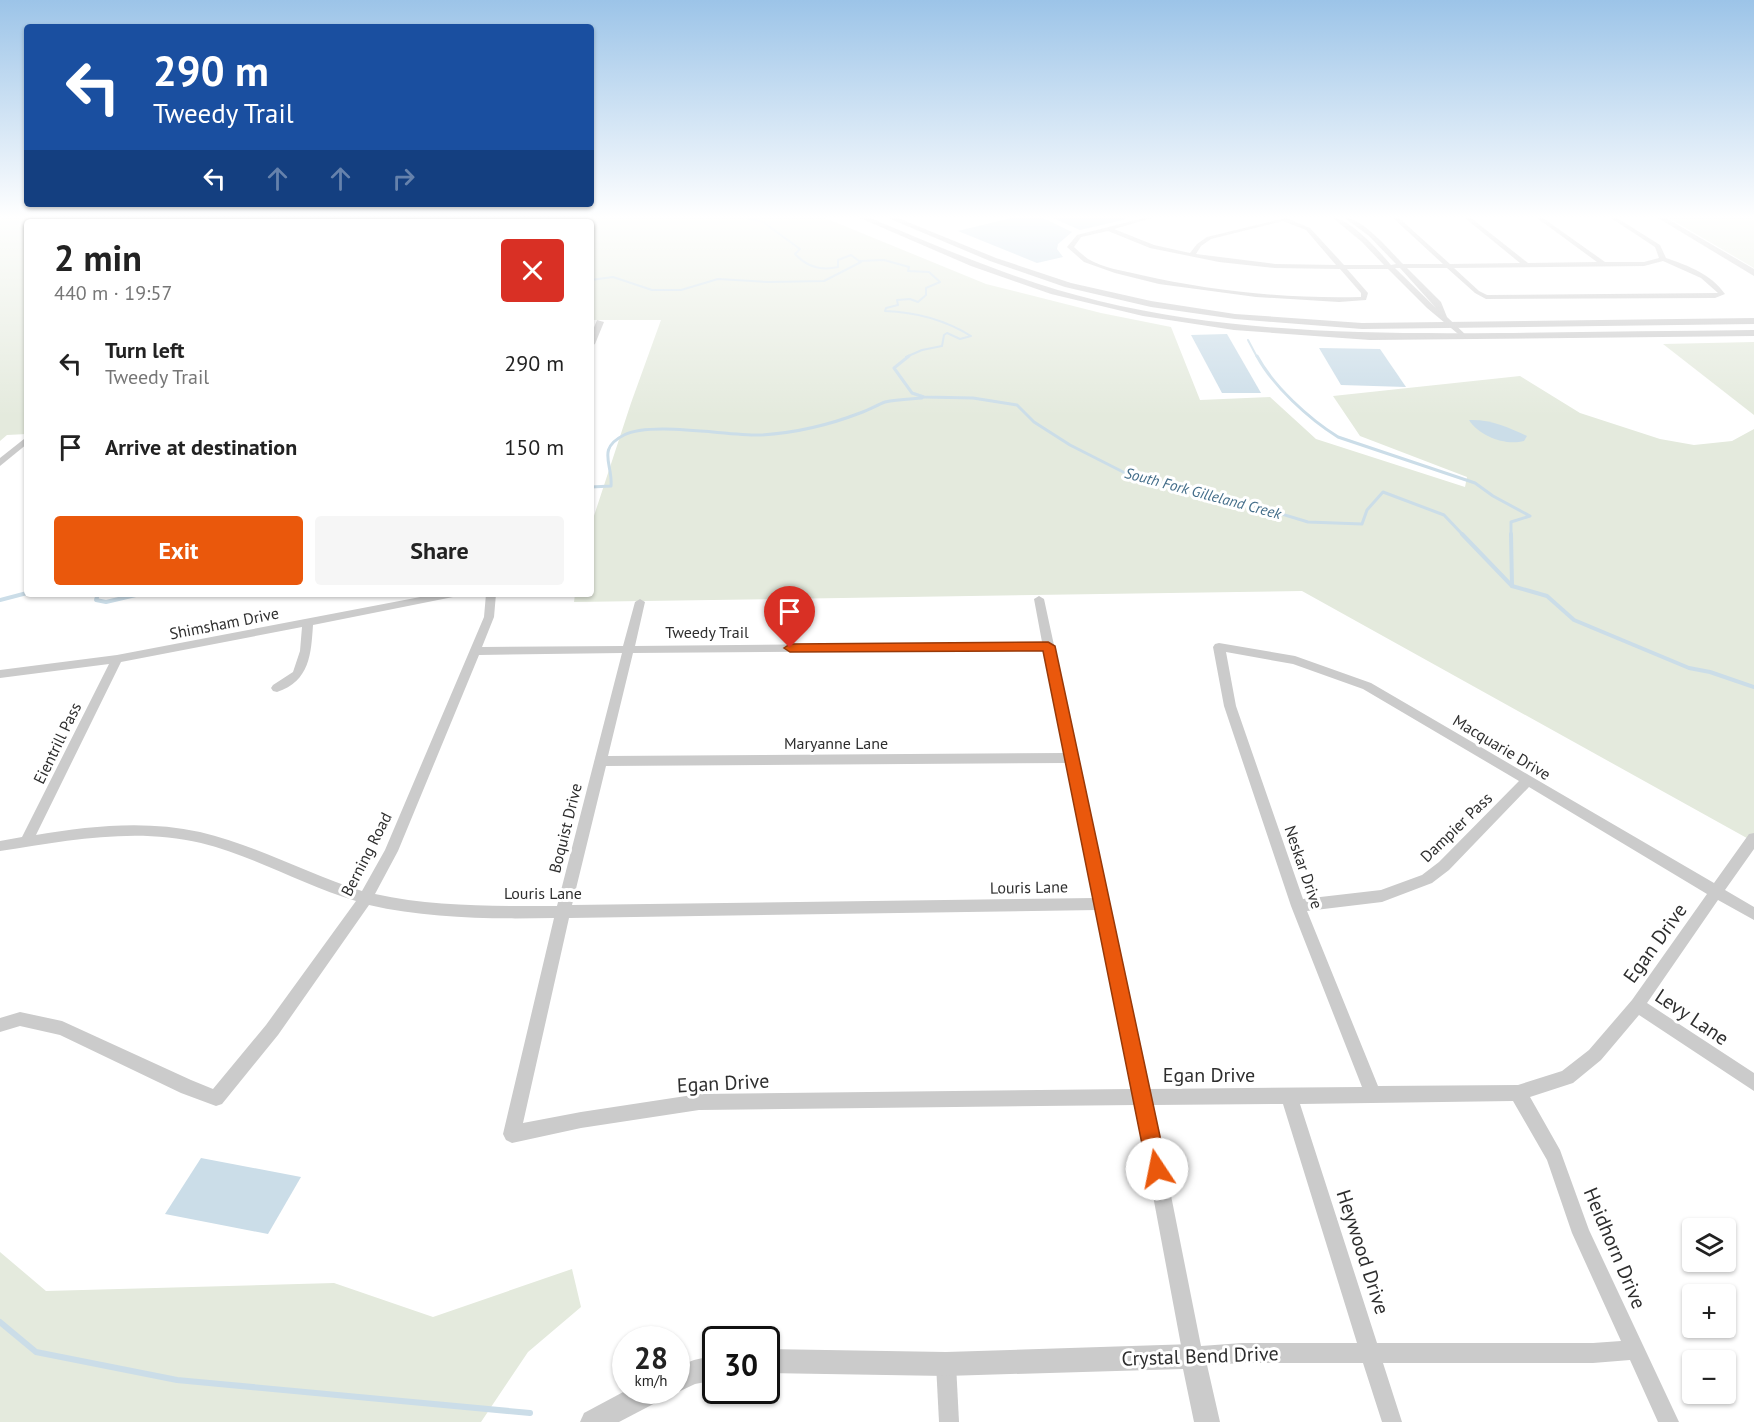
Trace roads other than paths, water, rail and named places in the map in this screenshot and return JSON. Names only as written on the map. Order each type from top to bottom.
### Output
[{"type":"street","points":[[1034,284],[1126,310],[1217,326],[1304,334],[1370,337],[1754,333]]},
{"type":"street","points":[[1074,284],[1134,301],[1263,320],[1362,326],[1754,321]]},
{"type":"street","points":[[1185,284],[1212,290],[1313,299],[1364,299],[1365,292],[1358,284]]},
{"type":"street","points":[[1406,284],[1463,336]]},
{"type":"street","points":[[1419,284],[1438,304],[1444,318]]},
{"type":"street","points":[[1469,284],[1486,297],[1679,297],[1722,294],[1713,284]]},
{"type":"street","points":[[594,337],[600,322]]},
{"type":"street","points":[[0,464],[24,442]]},
{"type":"street","points":[[11,454],[24,454]]},
{"type":"street","name":"Shimsham Drive","points":[[0,674],[117,659],[308,624],[438,597]]},
{"type":"street","name":"Berning Road","points":[[0,1024],[21,1019],[62,1028],[187,1087],[216,1097],[272,1030],[366,898],[391,851],[489,617],[491,597]]},
{"type":"street","points":[[1039,599],[1143,1096],[1207,1422]]},
{"type":"street","name":"Boquist Drive","points":[[512,1134],[563,912],[640,602]]},
{"type":"street","points":[[277,688],[298,674],[306,651],[308,624]]},
{"type":"street","name":"Tweedy Trail","points":[[474,651],[1048,646]]},
{"type":"street","name":"Macquarie Drive","points":[[1219,647],[1295,660],[1367,686],[1754,914]]},
{"type":"street","name":"Neskar Drive","points":[[1219,647],[1230,706],[1298,906],[1372,1092]]},
{"type":"street","name":"Eientrill Pass","points":[[26,842],[117,659]]},
{"type":"street","name":"Maryanne Lane","points":[[601,761],[1072,758]]},
{"type":"street","name":"Dampier Pass","points":[[1298,906],[1382,896],[1427,879],[1444,866],[1527,781]]},
{"type":"street","name":"Louris Lane","points":[[0,846],[120,830],[176,832],[230,845],[366,898],[449,911],[563,912],[1101,904]]},
{"type":"street","name":"Egan Drive","points":[[512,1134],[581,1120],[699,1102],[1518,1092],[1567,1077],[1595,1055],[1636,1005],[1754,838]]},
{"type":"street","name":"Levy Lane","points":[[1636,1005],[1754,1083]]},
{"type":"street","name":"Heidhorn Drive","points":[[1518,1092],[1554,1156],[1581,1233],[1669,1422]]},
{"type":"street","name":"Heywood Drive","points":[[1289,1096],[1392,1422]]},
{"type":"street","name":"Crystal Bend Drive","points":[[780,1361],[946,1364],[1242,1353],[1593,1353],[1634,1350]]},
{"type":"street","points":[[946,1364],[949,1422]]},
{"type":"street","points":[[593,1422],[627,1404]]},
{"type":"water","points":[[1227,334],[1261,393],[1222,393],[1191,335]]},
{"type":"water","points":[[1319,348],[1380,349],[1406,387],[1341,385]]},
{"type":"water","points":[[1469,420],[1492,422],[1527,436],[1524,441],[1501,441],[1479,431]]},
{"type":"water","points":[[201,1158],[301,1177],[268,1234],[165,1214]]},
{"type":"waterway","points":[[635,284],[652,290],[681,290],[700,284]]},
{"type":"waterway","name":"South Fork Gilleland Creek","points":[[906,357],[922,350],[942,346],[944,335],[947,333],[960,339],[971,336],[951,325],[930,318],[885,311],[886,308],[898,305],[897,300],[910,299],[918,302],[926,295],[926,288],[934,284]]},
{"type":"waterway","points":[[1248,340],[1257,357]]},
{"type":"waterway","name":"South Fork Gilleland Creek","points":[[909,356],[894,368],[912,393],[924,397],[973,398],[1017,405],[1034,422],[1070,445],[1131,476],[1202,490],[1308,522],[1362,524],[1367,510],[1383,492],[1444,515],[1463,535]]},
{"type":"waterway","points":[[1257,356],[1282,390],[1315,421],[1338,437],[1475,483],[1493,496],[1530,516],[1511,522],[1511,534]]},
{"type":"waterway","points":[[594,487],[611,486],[608,458],[610,446],[615,440],[636,431],[671,429],[747,435],[773,434],[811,428],[836,421],[885,402],[922,398]]},
{"type":"waterway","name":"South Fork Gilleland Creek","points":[[1462,534],[1512,586]]},
{"type":"waterway","points":[[1511,534],[1512,586]]},
{"type":"waterway","name":"South Fork Gilleland Creek","points":[[1512,586],[1547,596],[1574,620],[1689,668],[1710,672],[1754,687]]},
{"type":"waterway","points":[[0,600],[24,594]]},
{"type":"waterway","points":[[97,597],[96,600],[106,602],[127,597]]},
{"type":"waterway","points":[[0,1322],[36,1352],[177,1380],[530,1413]]}]
